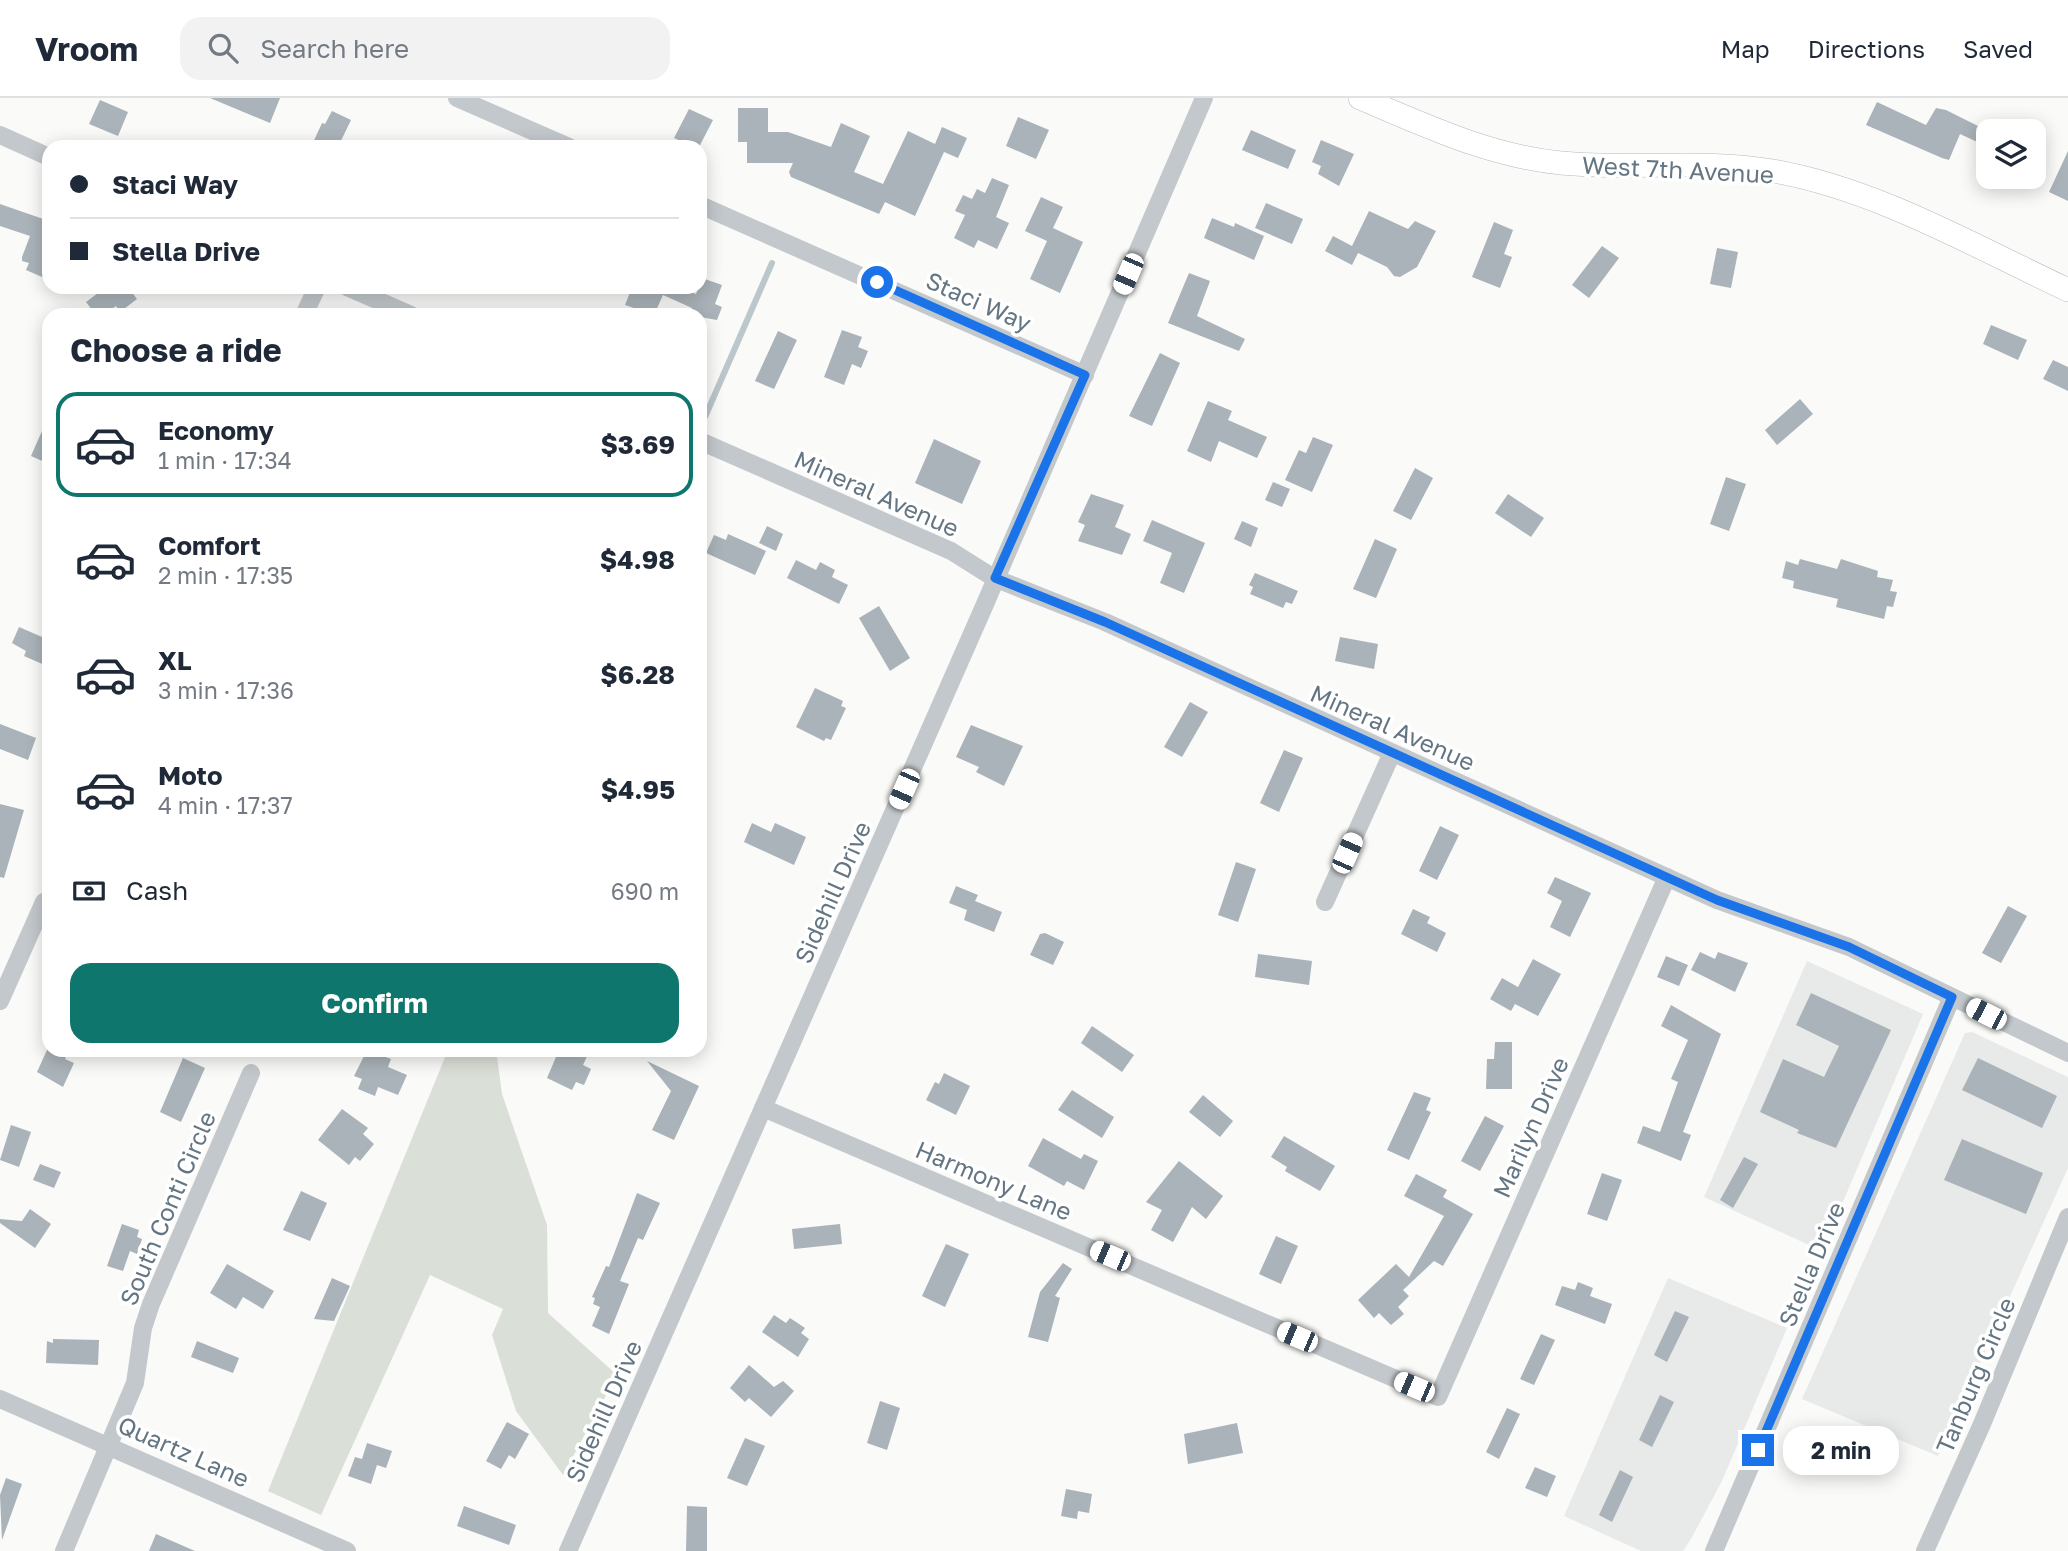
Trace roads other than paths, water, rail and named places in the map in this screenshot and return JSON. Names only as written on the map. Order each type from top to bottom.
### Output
[{"type":"main road","name":"West 7th Avenue","points":[[1360,98],[1469,145],[1527,159],[1603,166],[1745,167],[1801,177],[1906,215],[2068,290]]},
{"type":"street","points":[[457,98],[553,140]]},
{"type":"street","name":"Sidehill Drive","points":[[568,1551],[1204,98]]},
{"type":"street","points":[[0,135],[42,154]]},
{"type":"street","name":"Staci Way","points":[[707,208],[1085,375]]},
{"type":"street","points":[[363,294],[395,308]]},
{"type":"street","name":"Mineral Avenue","points":[[707,444],[951,551],[995,578],[1105,622],[1717,900],[1849,947],[2068,1053]]},
{"type":"street","points":[[1325,902],[1392,753]]},
{"type":"street","name":"Marilyn Drive","points":[[1438,1397],[1667,877]]},
{"type":"street","points":[[0,1002],[42,907]]},
{"type":"street","name":"Stella Drive","points":[[1714,1551],[1952,997]]},
{"type":"street","name":"South Conti Circle","points":[[64,1551],[135,1383],[143,1328],[151,1304],[251,1073]]},
{"type":"street","name":"Harmony Lane","points":[[763,1108],[1438,1397]]},
{"type":"street","name":"Tanburg Circle","points":[[1925,1551],[1982,1424],[2068,1217]]},
{"type":"street","name":"Quartz Lane","points":[[0,1399],[111,1445],[347,1551]]},
{"type":"waterway","points":[[707,412],[772,263]]}]
